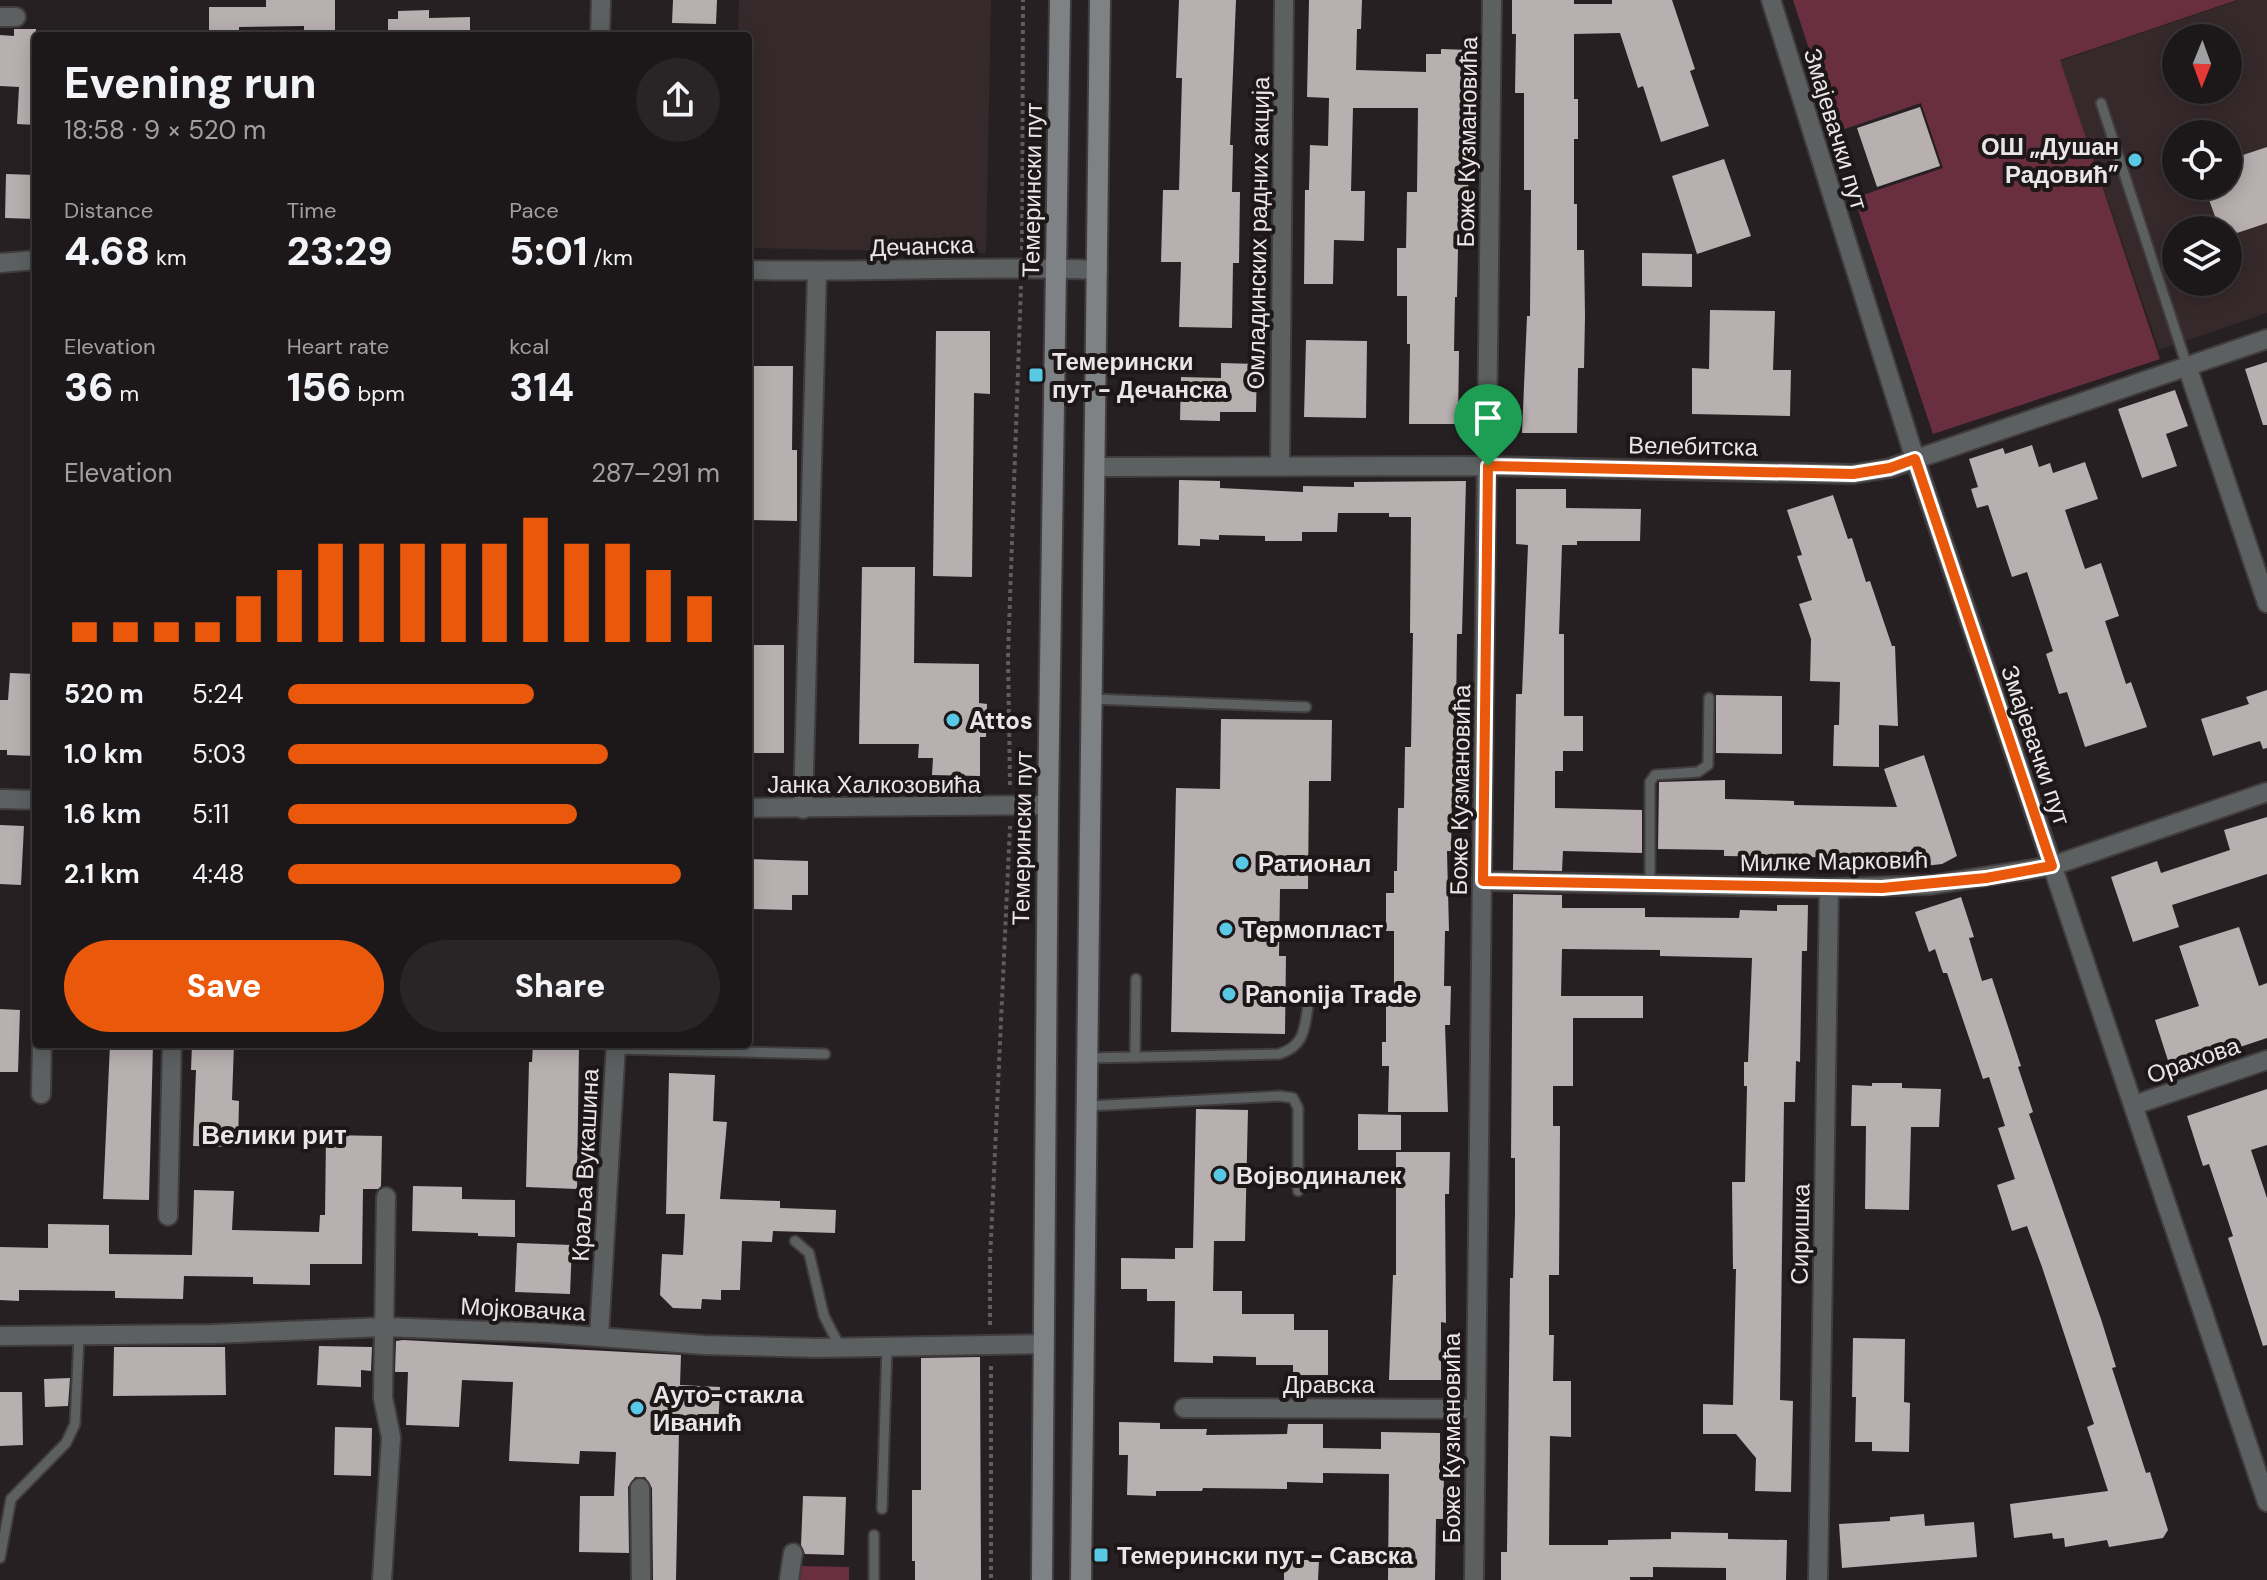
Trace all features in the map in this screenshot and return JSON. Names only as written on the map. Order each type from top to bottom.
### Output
[{"type":"main road","name":"Темерински пут","points":[[1042,1580],[1048,805],[1060,0]]},
{"type":"main road","points":[[1081,1580],[1100,0]]},
{"type":"street","points":[[600,32],[601,0]]},
{"type":"street","name":"Омладинских радних акција","points":[[1280,466],[1284,0]]},
{"type":"street","name":"Боже Кузмановића","points":[[1474,1580],[1492,0]]},
{"type":"street","name":"Змајевачки пут","points":[[1771,0],[1915,459],[2267,1502]]},
{"type":"street","points":[[0,263],[32,260]]},
{"type":"street","name":"Дечанска","points":[[752,270],[1098,270]]},
{"type":"street","points":[[803,809],[817,271]]},
{"type":"street","name":"Велебитска","points":[[1095,467],[1488,466],[1853,474],[1890,468],[2267,339]]},
{"type":"street","points":[[2187,366],[2267,603]]},
{"type":"street","name":"Милке Марковић","points":[[1483,881],[1829,888],[1930,885],[2052,866],[2267,792]]},
{"type":"street","points":[[0,799],[32,800]]},
{"type":"street","name":"Јанка Халкозовића","points":[[752,808],[1048,805]]},
{"type":"street","name":"Сиришка","points":[[1818,1580],[1829,888]]},
{"type":"street","points":[[41,1094],[42,1048]]},
{"type":"street","points":[[168,1216],[172,1048]]},
{"type":"street","name":"Краља Вукашина","points":[[599,1337],[616,1048]]},
{"type":"street","name":"Орахова","points":[[2134,1105],[2267,1060]]},
{"type":"street","points":[[382,1580],[391,1437],[383,1398],[386,1197]]},
{"type":"street","name":"Мојковачка","points":[[0,1336],[286,1332],[384,1327],[704,1345],[840,1347],[1043,1344]]},
{"type":"street","name":"Дравска","points":[[1184,1408],[1474,1409]]},
{"type":"street","points":[[640,1488],[641,1580]]},
{"type":"street","points":[[789,1580],[793,1553]]},
{"type":"lane","points":[[2101,103],[2187,366]]},
{"type":"lane","points":[[1650,885],[1650,782],[1655,775],[1698,772],[1708,765],[1709,698]]},
{"type":"lane","points":[[1092,699],[1306,707]]},
{"type":"lane","points":[[1135,1057],[1136,979]]},
{"type":"lane","points":[[1088,1058],[1279,1054],[1293,1050],[1300,1043],[1309,1000]]},
{"type":"lane","points":[[646,1048],[825,1054]]},
{"type":"lane","points":[[1088,1106],[1280,1096],[1293,1098],[1298,1108],[1298,1191]]},
{"type":"lane","points":[[795,1241],[809,1253],[824,1316],[840,1347]]},
{"type":"lane","points":[[0,1558],[11,1499],[66,1443],[75,1424],[79,1334]]},
{"type":"lane","points":[[882,1509],[887,1346]]},
{"type":"lane","points":[[874,1535],[874,1580]]},
{"type":"shaded area","points":[[739,0],[991,0],[986,253],[752,248],[752,32],[738,32]]},
{"type":"shaded area","points":[[1793,0],[2237,0],[2060,60],[2160,359],[1933,434],[1854,198],[1943,168],[1921,103],[1836,132]]},
{"type":"shaded area","name":"ОШ „Душан Радовић”","points":[[2239,0],[2267,0],[2267,313],[2159,350],[2060,61],[2162,26],[2162,104],[2242,104],[2242,24],[2169,24]]},
{"type":"shaded area","points":[[802,1566],[849,1567],[849,1580],[800,1580]]},
{"type":"building","points":[[266,0],[335,0],[335,32],[304,32],[304,26],[239,27],[239,32],[209,32],[209,7],[266,7]]},
{"type":"building","points":[[673,0],[717,0],[716,24],[672,23]]},
{"type":"building","points":[[1179,0],[1236,0],[1230,145],[1233,145],[1232,192],[1240,192],[1239,263],[1233,263],[1232,328],[1179,327],[1181,262],[1161,262],[1163,190],[1179,190],[1182,78],[1176,78]]},
{"type":"building","points":[[1309,0],[1362,0],[1361,29],[1357,29],[1356,70],[1426,72],[1426,54],[1441,54],[1441,49],[1470,50],[1468,221],[1465,221],[1465,249],[1458,249],[1455,297],[1454,351],[1459,351],[1458,424],[1409,424],[1407,296],[1397,296],[1397,248],[1406,248],[1407,192],[1417,192],[1418,108],[1353,108],[1351,191],[1365,191],[1364,241],[1334,240],[1333,284],[1304,284],[1305,190],[1309,190],[1310,145],[1328,146],[1329,98],[1307,97]]},
{"type":"building","points":[[1512,0],[1574,0],[1574,4],[1612,4],[1612,0],[1672,0],[1695,69],[1690,71],[1709,126],[1661,142],[1643,86],[1638,88],[1620,33],[1574,34],[1574,99],[1578,99],[1578,139],[1574,139],[1574,204],[1577,204],[1577,250],[1584,250],[1585,316],[1584,368],[1578,368],[1577,433],[1522,433],[1527,316],[1530,316],[1531,190],[1524,190],[1524,93],[1515,93],[1516,34],[1512,34]]},
{"type":"building","points":[[429,10],[429,18],[470,17],[470,32],[388,32],[388,19],[398,19],[398,11]]},
{"type":"building","points":[[14,29],[36,29],[32,32],[32,125],[17,124],[19,87],[0,86],[0,35],[14,36]]},
{"type":"building","points":[[1920,107],[1940,166],[1877,187],[1857,128]]},
{"type":"building","points":[[2267,147],[2267,223],[2242,231],[2242,216],[2215,216],[2209,200],[2242,200],[2242,155]]},
{"type":"building","points":[[1724,159],[1751,236],[1697,254],[1672,176]]},
{"type":"building","points":[[6,174],[32,175],[32,219],[5,218]]},
{"type":"building","points":[[1642,253],[1692,254],[1692,287],[1642,286]]},
{"type":"building","points":[[1710,310],[1775,311],[1773,370],[1791,370],[1790,416],[1692,414],[1692,368],[1709,369]]},
{"type":"building","points":[[936,331],[990,331],[990,394],[974,393],[972,577],[933,576]]},
{"type":"building","points":[[1306,340],[1367,341],[1366,418],[1304,417]]},
{"type":"building","points":[[2267,362],[2267,425],[2263,425],[2245,369]]},
{"type":"building","points":[[1221,363],[1257,364],[1256,412],[1220,412],[1220,421],[1180,420],[1181,377],[1221,378]]},
{"type":"building","points":[[752,366],[793,366],[792,450],[797,450],[797,521],[752,520]]},
{"type":"building","points":[[2175,390],[2188,426],[2166,434],[2177,466],[2142,478],[2118,409]]},
{"type":"building","points":[[2032,445],[2039,467],[2050,463],[2053,473],[2085,462],[2098,499],[2065,510],[2085,569],[2101,563],[2119,616],[2105,621],[2126,684],[2131,682],[2147,727],[2085,747],[2067,692],[2059,694],[2046,654],[2053,651],[2027,572],[2012,577],[1988,505],[1977,508],[1971,489],[1978,487],[1969,459],[2003,448],[2005,454]]},
{"type":"building","points":[[1179,480],[1220,481],[1220,488],[1303,492],[1303,486],[1354,487],[1354,482],[1466,481],[1462,634],[1457,634],[1455,795],[1452,795],[1451,851],[1447,851],[1449,931],[1445,931],[1444,986],[1451,986],[1450,1025],[1445,1025],[1448,1112],[1388,1112],[1389,1066],[1382,1066],[1382,1042],[1386,1042],[1386,995],[1394,995],[1394,931],[1386,931],[1386,893],[1394,893],[1398,808],[1404,808],[1405,747],[1411,747],[1411,517],[1389,517],[1389,513],[1338,513],[1337,532],[1302,532],[1302,541],[1265,541],[1265,536],[1219,535],[1219,540],[1200,539],[1200,546],[1178,545]]},
{"type":"building","points":[[1516,489],[1566,489],[1566,508],[1641,509],[1640,541],[1577,541],[1577,545],[1562,545],[1559,634],[1564,634],[1564,716],[1583,716],[1583,751],[1563,751],[1563,771],[1555,771],[1555,808],[1642,810],[1642,853],[1563,851],[1562,871],[1513,870],[1516,694],[1522,694],[1528,545],[1516,544]]},
{"type":"building","points":[[1833,495],[1848,539],[1852,538],[1866,582],[1870,581],[1892,646],[1895,646],[1898,726],[1879,725],[1879,767],[1833,766],[1834,725],[1839,725],[1840,682],[1810,681],[1811,639],[1799,604],[1812,600],[1797,556],[1802,555],[1787,510]]},
{"type":"building","points":[[862,567],[915,567],[914,663],[979,664],[979,703],[987,704],[986,737],[980,737],[980,776],[932,775],[933,758],[918,758],[919,744],[859,744]]},
{"type":"building","points":[[752,645],[784,645],[784,753],[752,753]]},
{"type":"building","points":[[10,673],[32,674],[32,756],[7,755],[7,750],[0,750],[0,700],[8,700]]},
{"type":"building","points":[[2267,690],[2267,748],[2263,749],[2260,741],[2213,756],[2201,719],[2249,704],[2246,697]]},
{"type":"building","points":[[1716,695],[1782,696],[1782,754],[1716,753]]},
{"type":"building","points":[[1221,719],[1332,720],[1331,781],[1309,781],[1308,889],[1280,889],[1279,956],[1286,956],[1285,1034],[1171,1032],[1176,788],[1220,789]]},
{"type":"building","points":[[1924,755],[1957,856],[1942,864],[1881,871],[1881,858],[1724,856],[1724,850],[1658,849],[1659,782],[1725,780],[1725,799],[1794,801],[1794,805],[1897,807],[1884,769]]},
{"type":"building","points":[[2267,817],[2267,874],[2172,905],[2179,927],[2133,942],[2111,877],[2157,861],[2161,873],[2230,850],[2224,830]]},
{"type":"building","points":[[0,825],[24,826],[21,885],[0,884]]},
{"type":"building","points":[[752,859],[808,861],[808,895],[792,895],[792,910],[752,909]]},
{"type":"building","points":[[1513,894],[1562,895],[1562,908],[1645,908],[1645,917],[1739,918],[1740,910],[1777,911],[1777,905],[1808,905],[1807,951],[1802,951],[1800,1062],[1796,1061],[1795,1102],[1784,1102],[1780,1400],[1793,1401],[1791,1492],[1755,1491],[1756,1458],[1736,1434],[1703,1434],[1703,1404],[1733,1405],[1736,1269],[1733,1269],[1732,1182],[1745,1182],[1747,1086],[1744,1086],[1744,1062],[1748,1062],[1752,958],[1660,956],[1660,950],[1562,949],[1561,996],[1643,996],[1643,1018],[1573,1018],[1573,1086],[1553,1086],[1553,1126],[1560,1126],[1559,1275],[1549,1275],[1549,1335],[1554,1335],[1553,1381],[1571,1381],[1571,1437],[1550,1436],[1549,1545],[1608,1545],[1608,1540],[1671,1539],[1671,1532],[1728,1533],[1728,1539],[1787,1540],[1786,1580],[1726,1580],[1726,1568],[1653,1567],[1653,1577],[1630,1577],[1630,1580],[1501,1580],[1501,1552],[1507,1552],[1510,1278],[1513,1278],[1515,1214],[1515,1158],[1511,1158]]},
{"type":"building","points":[[1961,897],[1974,937],[1969,938],[1982,981],[1992,978],[2021,1066],[2018,1067],[2033,1112],[2029,1114],[2101,1319],[2116,1367],[2112,1368],[2146,1473],[2150,1472],[2168,1530],[2163,1538],[2109,1547],[2107,1540],[2065,1547],[2064,1538],[2053,1539],[2052,1533],[2014,1538],[2010,1504],[2108,1491],[2087,1427],[2094,1424],[2042,1267],[2027,1226],[2012,1231],[1997,1185],[2015,1179],[1998,1128],[2005,1126],[1989,1077],[1983,1079],[1947,973],[1943,973],[1935,949],[1929,952],[1915,912]]},
{"type":"building","points":[[2239,927],[2259,986],[2267,983],[2267,1038],[2171,1070],[2155,1020],[2199,1006],[2179,946]]},
{"type":"building","points":[[0,1009],[20,1010],[18,1072],[0,1072]]},
{"type":"building","points":[[110,1048],[153,1048],[149,1200],[103,1199]]},
{"type":"building","points":[[192,1048],[234,1048],[232,1100],[239,1101],[238,1147],[193,1146],[196,1070],[191,1070]]},
{"type":"building","points":[[533,1048],[579,1048],[577,1189],[526,1187],[529,1062],[532,1062]]},
{"type":"building","points":[[669,1073],[715,1075],[713,1121],[727,1122],[720,1199],[780,1201],[780,1208],[836,1210],[835,1233],[773,1231],[772,1242],[742,1241],[740,1290],[721,1290],[721,1300],[702,1299],[701,1309],[673,1308],[660,1295],[662,1254],[683,1255],[685,1214],[666,1214]]},
{"type":"building","points":[[1872,1083],[1902,1083],[1902,1088],[1941,1089],[1939,1127],[1911,1127],[1909,1210],[1865,1209],[1866,1126],[1851,1126],[1852,1085],[1872,1086]]},
{"type":"building","points":[[2267,1089],[2267,1145],[2251,1150],[2267,1198],[2267,1345],[2263,1346],[2228,1238],[2233,1236],[2209,1164],[2203,1166],[2187,1116]]},
{"type":"building","points":[[1196,1109],[1248,1110],[1245,1241],[1214,1241],[1213,1291],[1242,1291],[1242,1314],[1294,1314],[1294,1330],[1328,1330],[1328,1375],[1293,1375],[1293,1365],[1256,1365],[1256,1357],[1213,1356],[1213,1363],[1174,1362],[1175,1301],[1147,1301],[1147,1289],[1121,1289],[1121,1258],[1175,1259],[1175,1248],[1193,1248]]},
{"type":"building","points":[[1358,1114],[1401,1115],[1401,1150],[1358,1150]]},
{"type":"building","points":[[326,1135],[382,1136],[381,1186],[378,1189],[363,1189],[362,1264],[310,1264],[310,1285],[253,1284],[253,1277],[184,1276],[183,1299],[115,1298],[115,1291],[19,1290],[19,1301],[0,1300],[0,1247],[48,1248],[48,1224],[109,1225],[109,1254],[192,1255],[194,1190],[234,1191],[232,1230],[319,1232],[320,1215],[325,1215]]},
{"type":"building","points":[[1396,1152],[1450,1152],[1449,1194],[1445,1194],[1446,1323],[1441,1322],[1441,1380],[1389,1380],[1393,1275],[1396,1275]]},
{"type":"building","points":[[413,1186],[462,1187],[462,1199],[515,1200],[515,1237],[412,1231]]},
{"type":"building","points":[[517,1243],[572,1245],[570,1294],[515,1292]]},
{"type":"building","points":[[1853,1338],[1905,1339],[1904,1402],[1910,1403],[1909,1452],[1872,1451],[1872,1442],[1855,1442]]},
{"type":"building","points":[[396,1341],[681,1355],[680,1385],[720,1387],[718,1431],[679,1430],[676,1580],[653,1580],[652,1488],[645,1477],[635,1477],[628,1487],[629,1553],[579,1552],[580,1496],[614,1496],[616,1452],[580,1451],[579,1464],[509,1461],[513,1382],[462,1380],[459,1427],[406,1425],[408,1372],[395,1372]]},
{"type":"building","points":[[319,1346],[372,1347],[371,1371],[361,1370],[361,1387],[317,1385]]},
{"type":"building","points":[[114,1347],[225,1347],[226,1395],[113,1396]]},
{"type":"building","points":[[980,1357],[981,1580],[915,1580],[912,1490],[921,1490],[921,1358]]},
{"type":"building","points":[[70,1378],[68,1406],[45,1407],[44,1379]]},
{"type":"building","points":[[0,1392],[22,1392],[23,1445],[0,1446]]},
{"type":"building","points":[[1119,1422],[1160,1423],[1160,1429],[1207,1429],[1206,1435],[1287,1434],[1288,1424],[1323,1424],[1323,1448],[1381,1449],[1381,1432],[1440,1433],[1440,1474],[1444,1474],[1443,1519],[1436,1519],[1435,1580],[1388,1580],[1389,1474],[1323,1473],[1323,1483],[1287,1482],[1287,1489],[1203,1488],[1202,1491],[1156,1491],[1156,1496],[1127,1495],[1128,1455],[1119,1455]]},
{"type":"building","points":[[335,1427],[372,1428],[371,1476],[334,1475]]},
{"type":"building","points":[[803,1496],[846,1497],[844,1555],[805,1554],[801,1545]]},
{"type":"building","points":[[1924,1514],[1925,1526],[1974,1522],[1977,1557],[1842,1568],[1839,1524],[1890,1521],[1890,1517]]},
{"type":"building","points":[[1284,1560],[1319,1560],[1318,1580],[1284,1580]]},
{"type":"place","name":"ОШ „Душан Радовић”","points":[[2135,160]]},
{"type":"place","name":"Темерински пут - Дечанска","points":[[1036,375]]},
{"type":"place","name":"Attos","points":[[953,720]]},
{"type":"place","name":"Ратионал","points":[[1242,863]]},
{"type":"place","name":"Термопласт","points":[[1226,929]]},
{"type":"place","name":"Panonija Trade","points":[[1229,994]]},
{"type":"place","name":"Војводиналек","points":[[1220,1175]]},
{"type":"place","name":"Ауто-стакла Иванић","points":[[637,1408]]},
{"type":"place","name":"Темерински пут - Савска","points":[[1101,1555]]},
{"type":"district","name":"Велики рит","points":[[274,1135]]},
{"type":"route","points":[[1915,459],[2052,866],[1986,878],[1882,888],[1483,881],[1488,466],[1853,474],[1890,468],[1915,459]]}]
